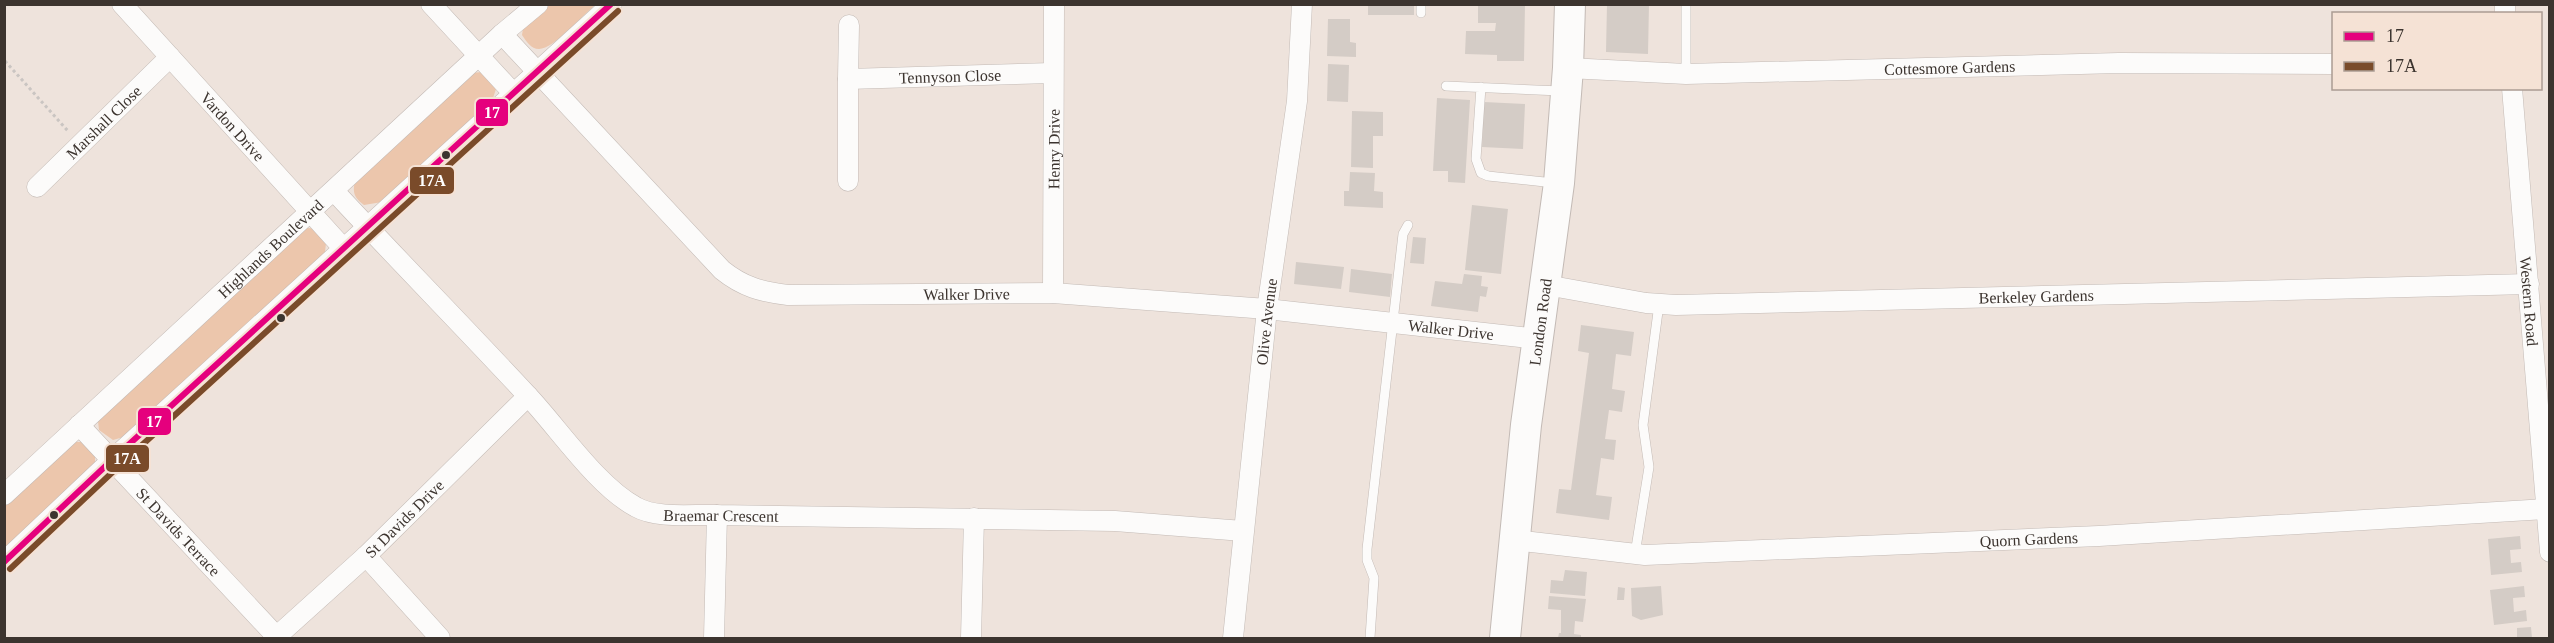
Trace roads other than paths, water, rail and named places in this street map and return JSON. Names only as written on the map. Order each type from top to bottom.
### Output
[{"type":"main road","name":"London Road","points":[[1505,639],[1514,540],[1559,183],[1568,80],[1570,4]]},
{"type":"street","name":"Vardon Drive","points":[[122,4],[344,249]]},
{"type":"street","points":[[431,4],[514,94]]},
{"type":"street","name":"Highlands Boulevard","points":[[4,495],[502,33],[538,4]]},
{"type":"street","points":[[4,562],[113,459],[612,4]]},
{"type":"street","name":"Henry Drive","points":[[1053,293],[1054,4]]},
{"type":"street","name":"Olive Avenue","points":[[1233,639],[1267,309],[1297,101],[1302,4]]},
{"type":"street","points":[[848,181],[849,25]]},
{"type":"street","name":"Walker Drive","points":[[502,33],[722,270],[738,283],[760,291],[788,295],[1053,293],[1267,309],[1539,339]]},
{"type":"street","name":"Marshall Close","points":[[37,187],[170,57]]},
{"type":"street","name":"Cottesmore Gardens","points":[[1568,80],[1686,74],[2119,63],[2332,64]]},
{"type":"street","name":"Tennyson Close","points":[[848,79],[1052,73]]},
{"type":"street","name":"Western Road","points":[[2512,90],[2550,552]]},
{"type":"street","name":"Braemar Crescent","points":[[334,191],[528,396],[590,466],[624,500],[638,509],[653,513],[717,515],[1115,521],[1243,531]]},
{"type":"street","name":"Berkeley Gardens","points":[[1546,285],[1659,304],[2529,284]]},
{"type":"street","name":"St Davids Drive","points":[[276,638],[366,556],[528,396]]},
{"type":"street","name":"St Davids Terrace","points":[[80,425],[276,638]]},
{"type":"street","name":"Quorn Gardens","points":[[1514,540],[1635,555],[2099,536],[2546,509]]},
{"type":"street","points":[[714,639],[717,515]]},
{"type":"street","points":[[970,639],[974,518]]},
{"type":"street","points":[[366,556],[440,639]]},
{"type":"lane","points":[[1686,4],[1686,74]]},
{"type":"lane","points":[[1446,86],[1481,87],[1568,80]]},
{"type":"lane","points":[[1481,87],[1476,159],[1481,173],[1488,177],[1559,183]]},
{"type":"lane","points":[[1370,639],[1375,592],[1367,549],[1391,323],[1403,234],[1408,225]]},
{"type":"lane","points":[[1635,555],[1648,467],[1643,425],[1659,304]]}]
